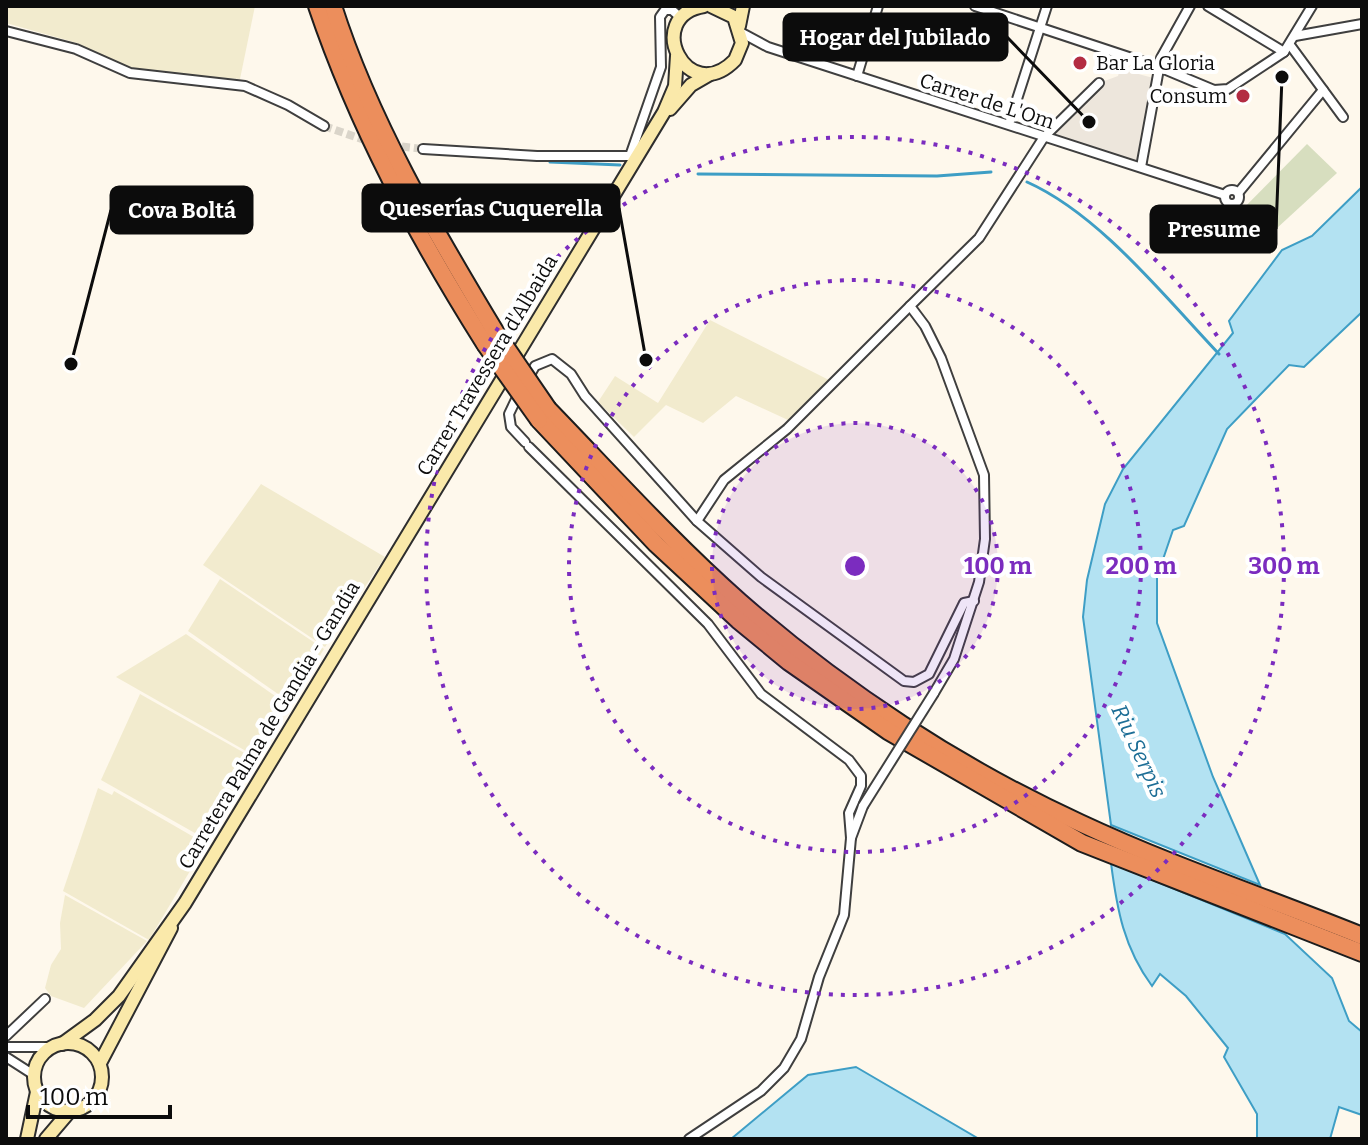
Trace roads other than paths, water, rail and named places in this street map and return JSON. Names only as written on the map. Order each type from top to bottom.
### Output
[{"type":"highway","points":[[317,6],[362,125],[435,265],[543,414],[656,544],[738,620],[789,662],[860,713],[969,781],[1082,843],[1149,861],[1321,928],[1362,953]]},
{"type":"highway","points":[[333,6],[370,99],[490,339]]},
{"type":"highway","points":[[1321,928],[1362,936]]},
{"type":"main road","points":[[681,18],[704,6]]},
{"type":"main road","points":[[711,6],[726,11],[740,30]]},
{"type":"main road","points":[[740,30],[743,6]]},
{"type":"main road","name":"Carrer Travessera d'Albaida","points":[[664,112],[675,86],[677,56],[673,36],[681,18]]},
{"type":"main road","name":"Carrer Travessera d'Albaida","points":[[394,557],[634,156],[664,112],[691,85],[735,60],[740,30]]},
{"type":"main road","points":[[677,56],[691,70],[711,74]]},
{"type":"main road","name":"Carretera Palma de Gandia - Gandia","points":[[100,1063],[177,914],[394,557]]},
{"type":"main road","name":"Carretera Palma de Gandia - Gandia","points":[[57,1046],[95,1020],[119,996],[177,914]]},
{"type":"main road","points":[[27,1139],[37,1092],[34,1075],[37,1064],[57,1046],[84,1047],[100,1063],[103,1074],[98,1095],[90,1104],[69,1112],[46,1139]]},
{"type":"main road","points":[[37,1092],[50,1107],[69,1112]]},
{"type":"street","points":[[857,76],[878,6]]},
{"type":"street","points":[[975,6],[1159,67],[1214,90],[1228,89],[1287,49],[1312,6]]},
{"type":"street","points":[[1009,124],[1047,6]]},
{"type":"street","points":[[1141,167],[1159,67],[1190,6]]},
{"type":"street","points":[[1208,6],[1287,49],[1343,117]]},
{"type":"street","points":[[423,149],[537,156],[634,156],[661,67],[660,17],[665,10],[681,18]]},
{"type":"street","points":[[1295,36],[1362,24]]},
{"type":"street","name":"Carrer de L'Om","points":[[740,30],[768,47],[1225,195],[1228,190],[1239,192],[1323,90]]},
{"type":"street","points":[[6,31],[76,49],[130,73],[245,86],[293,107],[324,126]]},
{"type":"street","points":[[697,521],[724,480],[787,429],[979,238],[1044,137],[1099,83]]},
{"type":"street","points":[[851,838],[863,806],[954,659],[974,601],[985,539],[983,468],[935,346],[910,306]]},
{"type":"street","points":[[689,1139],[761,1091],[784,1068],[801,1039],[819,977],[842,923],[851,838],[849,813],[862,780],[856,766],[761,694],[708,624],[527,444],[511,427],[509,414],[535,366],[552,359],[571,374],[585,396],[697,521],[761,577],[904,681],[914,682],[929,674],[964,603],[974,601]]},
{"type":"street","points":[[17,1048],[9,1034],[45,999]]},
{"type":"street","points":[[6,1047],[57,1046]]},
{"type":"street","points":[[6,1057],[34,1075]]},
{"type":"water","name":"Riu Serpis","points":[[1362,187],[1362,312],[1304,367],[1289,365],[1227,429],[1184,526],[1173,530],[1157,577],[1157,623],[1213,777],[1260,885],[1111,825],[1083,617],[1087,580],[1105,504],[1123,469],[1233,333],[1229,321],[1282,250],[1312,236]]},
{"type":"water","points":[[1111,863],[1285,934],[1332,978],[1349,1021],[1362,1032],[1362,1115],[1339,1107],[1330,1139],[1257,1139],[1257,1114],[1224,1057],[1228,1048],[1186,996],[1160,974],[1152,986],[1142,972],[1128,943],[1119,913]]},
{"type":"water","points":[[856,1067],[979,1139],[731,1139],[808,1075]]},
{"type":"waterway","points":[[550,162],[620,165]]},
{"type":"waterway","points":[[698,174],[937,176],[991,172]]},
{"type":"waterway","points":[[1027,182],[1054,196],[1105,235],[1219,354]]},
{"type":"tunnel","points":[[324,126],[373,143]]},
{"type":"tunnel","points":[[390,145],[423,149]]},
{"type":"place","name":"Bar La Gloria","points":[[1080,63]]},
{"type":"place","name":"Presume","points":[[1282,77]]},
{"type":"place","name":"Consum","points":[[1243,96]]},
{"type":"place","name":"Hogar del Jubilado","points":[[1089,122]]},
{"type":"place","name":"Queserías Cuquerella","points":[[646,360]]},
{"type":"place","name":"Cova Boltá","points":[[71,364]]}]
